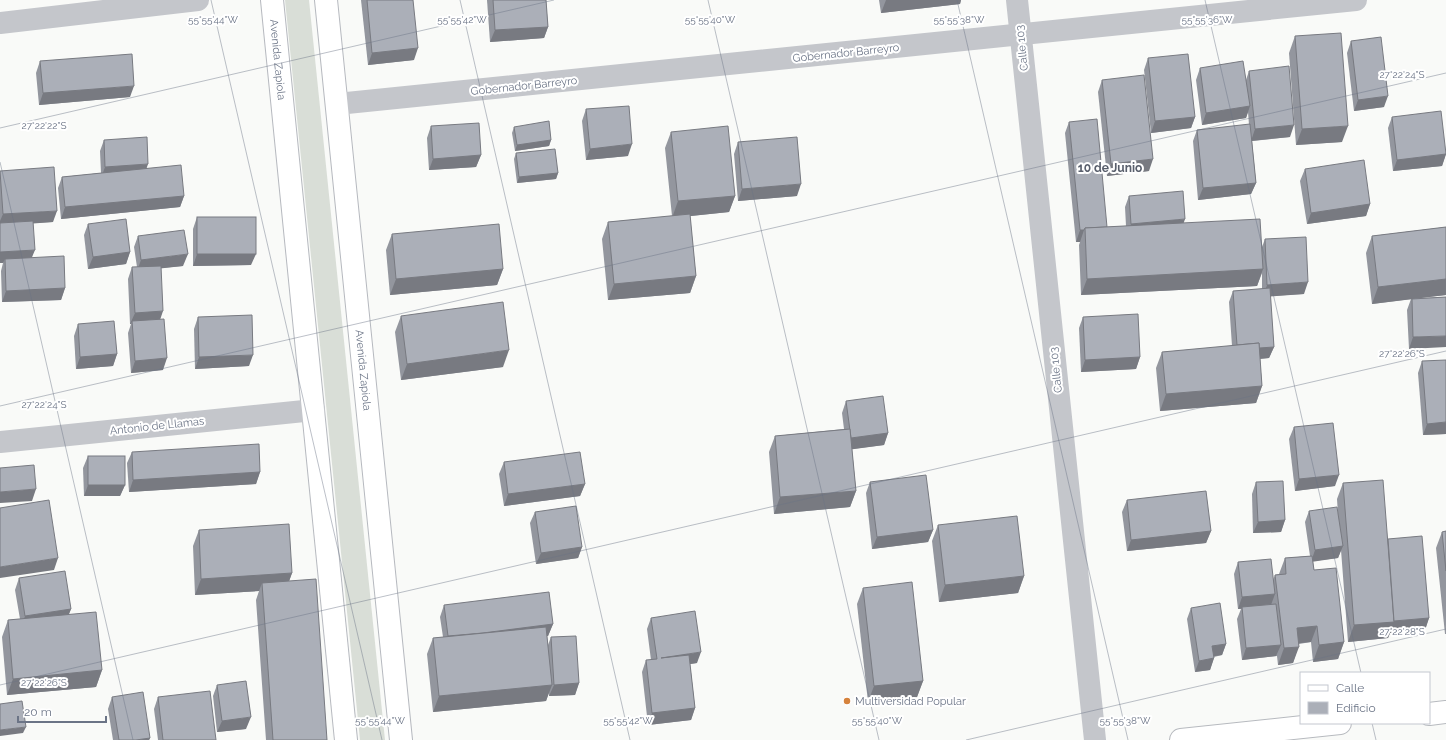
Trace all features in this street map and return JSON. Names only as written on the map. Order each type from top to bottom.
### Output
[{"type":"main road","name":"Avenida Zapiola","points":[[272,0],[346,740]]},
{"type":"main road","name":"Avenida Zapiola","points":[[326,0],[401,740]]},
{"type":"main road","points":[[1430,714],[1446,712]]},
{"type":"main road","points":[[1181,740],[1331,724]]},
{"type":"street","points":[[0,23],[198,0]]},
{"type":"street","name":"Calle 103","points":[[1017,0],[1095,740]]},
{"type":"street","name":"Gobernador Barreyro","points":[[337,104],[1356,0]]},
{"type":"street","name":"Antonio de Llamas","points":[[0,442],[314,410]]},
{"type":"shaded area","points":[[285,0],[309,0],[385,740],[360,740]]},
{"type":"building","points":[[367,0],[413,0],[418,48],[372,53]]},
{"type":"building","points":[[493,0],[546,0],[548,27],[495,30]]},
{"type":"building","points":[[1341,33],[1348,126],[1302,129],[1295,36]]},
{"type":"building","points":[[1381,37],[1388,96],[1358,100],[1351,41]]},
{"type":"building","points":[[132,54],[134,86],[43,93],[40,61]]},
{"type":"building","points":[[1188,54],[1195,117],[1155,121],[1148,58]]},
{"type":"building","points":[[1243,61],[1250,106],[1206,113],[1200,68]]},
{"type":"building","points":[[1289,66],[1294,125],[1255,129],[1249,71]]},
{"type":"building","points":[[1144,75],[1153,159],[1111,164],[1102,80]]},
{"type":"building","points":[[629,106],[632,144],[590,149],[586,109]]},
{"type":"building","points":[[1441,111],[1446,154],[1397,160],[1392,117]]},
{"type":"building","points":[[1097,119],[1107,227],[1085,228],[1084,230],[1080,230],[1069,122]]},
{"type":"building","points":[[549,121],[551,140],[517,145],[514,127]]},
{"type":"building","points":[[479,123],[481,155],[433,159],[431,126]]},
{"type":"building","points":[[1250,124],[1256,183],[1203,188],[1197,130]]},
{"type":"building","points":[[728,126],[735,196],[678,201],[671,132]]},
{"type":"building","points":[[147,137],[148,164],[105,167],[104,140]]},
{"type":"building","points":[[797,137],[801,184],[742,189],[738,142]]},
{"type":"building","points":[[555,149],[558,173],[519,177],[516,153]]},
{"type":"building","points":[[1364,160],[1370,204],[1311,213],[1305,169]]},
{"type":"building","points":[[181,165],[184,196],[65,207],[62,177]]},
{"type":"building","points":[[54,167],[57,211],[3,214],[0,171]]},
{"type":"building","points":[[1183,191],[1185,219],[1131,224],[1129,196]]},
{"type":"building","points":[[690,214],[696,276],[614,284],[608,222]]},
{"type":"building","points":[[197,217],[256,217],[256,254],[197,254]]},
{"type":"building","points":[[126,219],[130,252],[93,257],[88,224]]},
{"type":"building","points":[[1260,219],[1263,269],[1087,279],[1085,228]]},
{"type":"building","points":[[33,221],[35,250],[0,252],[0,223]]},
{"type":"building","points":[[499,224],[503,269],[396,279],[392,234]]},
{"type":"building","points":[[1446,227],[1446,279],[1378,287],[1372,236]]},
{"type":"building","points":[[184,230],[188,254],[141,260],[138,236]]},
{"type":"building","points":[[1306,237],[1308,282],[1267,285],[1265,239]]},
{"type":"building","points":[[64,256],[65,288],[6,291],[5,259]]},
{"type":"building","points":[[161,266],[163,311],[135,313],[132,267]]},
{"type":"building","points":[[1270,288],[1274,347],[1259,348],[1259,343],[1237,345],[1233,291]]},
{"type":"building","points":[[1446,297],[1446,336],[1413,337],[1412,299]]},
{"type":"building","points":[[503,302],[509,350],[407,364],[401,316]]},
{"type":"building","points":[[1138,314],[1140,357],[1085,360],[1083,317]]},
{"type":"building","points":[[252,315],[253,355],[199,357],[198,317]]},
{"type":"building","points":[[164,319],[167,358],[135,361],[132,321]]},
{"type":"building","points":[[114,321],[117,354],[80,357],[78,324]]},
{"type":"building","points":[[1259,343],[1262,386],[1166,394],[1162,352]]},
{"type":"building","points":[[1446,360],[1446,422],[1427,424],[1422,361]]},
{"type":"building","points":[[883,396],[888,433],[851,438],[846,401]]},
{"type":"building","points":[[1333,423],[1339,475],[1299,479],[1294,427]]},
{"type":"building","points":[[850,429],[856,491],[780,497],[775,436]]},
{"type":"building","points":[[259,444],[260,472],[133,480],[132,452]]},
{"type":"building","points":[[580,452],[585,484],[508,494],[504,462]]},
{"type":"building","points":[[88,456],[125,456],[125,485],[88,485]]},
{"type":"building","points":[[34,465],[36,489],[0,492],[0,468]]},
{"type":"building","points":[[926,475],[933,530],[877,537],[870,482]]},
{"type":"building","points":[[1383,480],[1394,622],[1354,625],[1343,483]]},
{"type":"building","points":[[1283,481],[1285,520],[1258,522],[1256,482]]},
{"type":"building","points":[[1206,491],[1211,531],[1131,540],[1127,500]]},
{"type":"building","points":[[49,500],[58,558],[0,567],[0,508]]},
{"type":"building","points":[[576,506],[582,547],[541,553],[535,512]]},
{"type":"building","points":[[1337,507],[1343,546],[1315,550],[1309,511]]},
{"type":"building","points":[[1017,516],[1024,576],[945,585],[938,525]]},
{"type":"building","points":[[289,524],[292,573],[201,579],[199,530]]},
{"type":"building","points":[[1446,531],[1446,571],[1442,532]]},
{"type":"building","points":[[1422,536],[1429,618],[1394,621],[1388,539]]},
{"type":"building","points":[[1312,556],[1314,570],[1336,568],[1344,642],[1319,645],[1317,626],[1297,628],[1299,647],[1284,648],[1275,575],[1286,574],[1285,558]]},
{"type":"building","points":[[1271,559],[1275,594],[1242,597],[1238,562]]},
{"type":"building","points":[[65,571],[71,609],[25,616],[19,578]]},
{"type":"building","points":[[316,579],[327,740],[273,740],[262,583]]},
{"type":"building","points":[[912,582],[923,681],[874,686],[863,588]]},
{"type":"building","points":[[549,592],[553,624],[448,636],[444,605]]},
{"type":"building","points":[[1220,603],[1226,644],[1212,646],[1214,658],[1199,661],[1191,608]]},
{"type":"building","points":[[1276,604],[1281,645],[1246,648],[1242,607]]},
{"type":"building","points":[[695,611],[701,652],[661,658],[689,655],[695,708],[652,713],[646,660],[657,659],[651,618]]},
{"type":"building","points":[[96,612],[102,670],[13,679],[8,620]]},
{"type":"building","points":[[546,627],[552,685],[439,696],[433,638]]},
{"type":"building","points":[[576,636],[579,683],[554,685],[551,637]]},
{"type":"building","points":[[246,681],[251,717],[222,721],[217,685]]},
{"type":"building","points":[[210,691],[216,740],[163,740],[158,697]]},
{"type":"building","points":[[143,692],[150,738],[119,740],[112,697]]},
{"type":"building","points":[[22,701],[26,727],[0,730],[0,704]]},
{"type":"place","name":"Multiversidad Popular","points":[[847,701]]},
{"type":"district","name":"10 de Junio","points":[[1110,168]]}]
